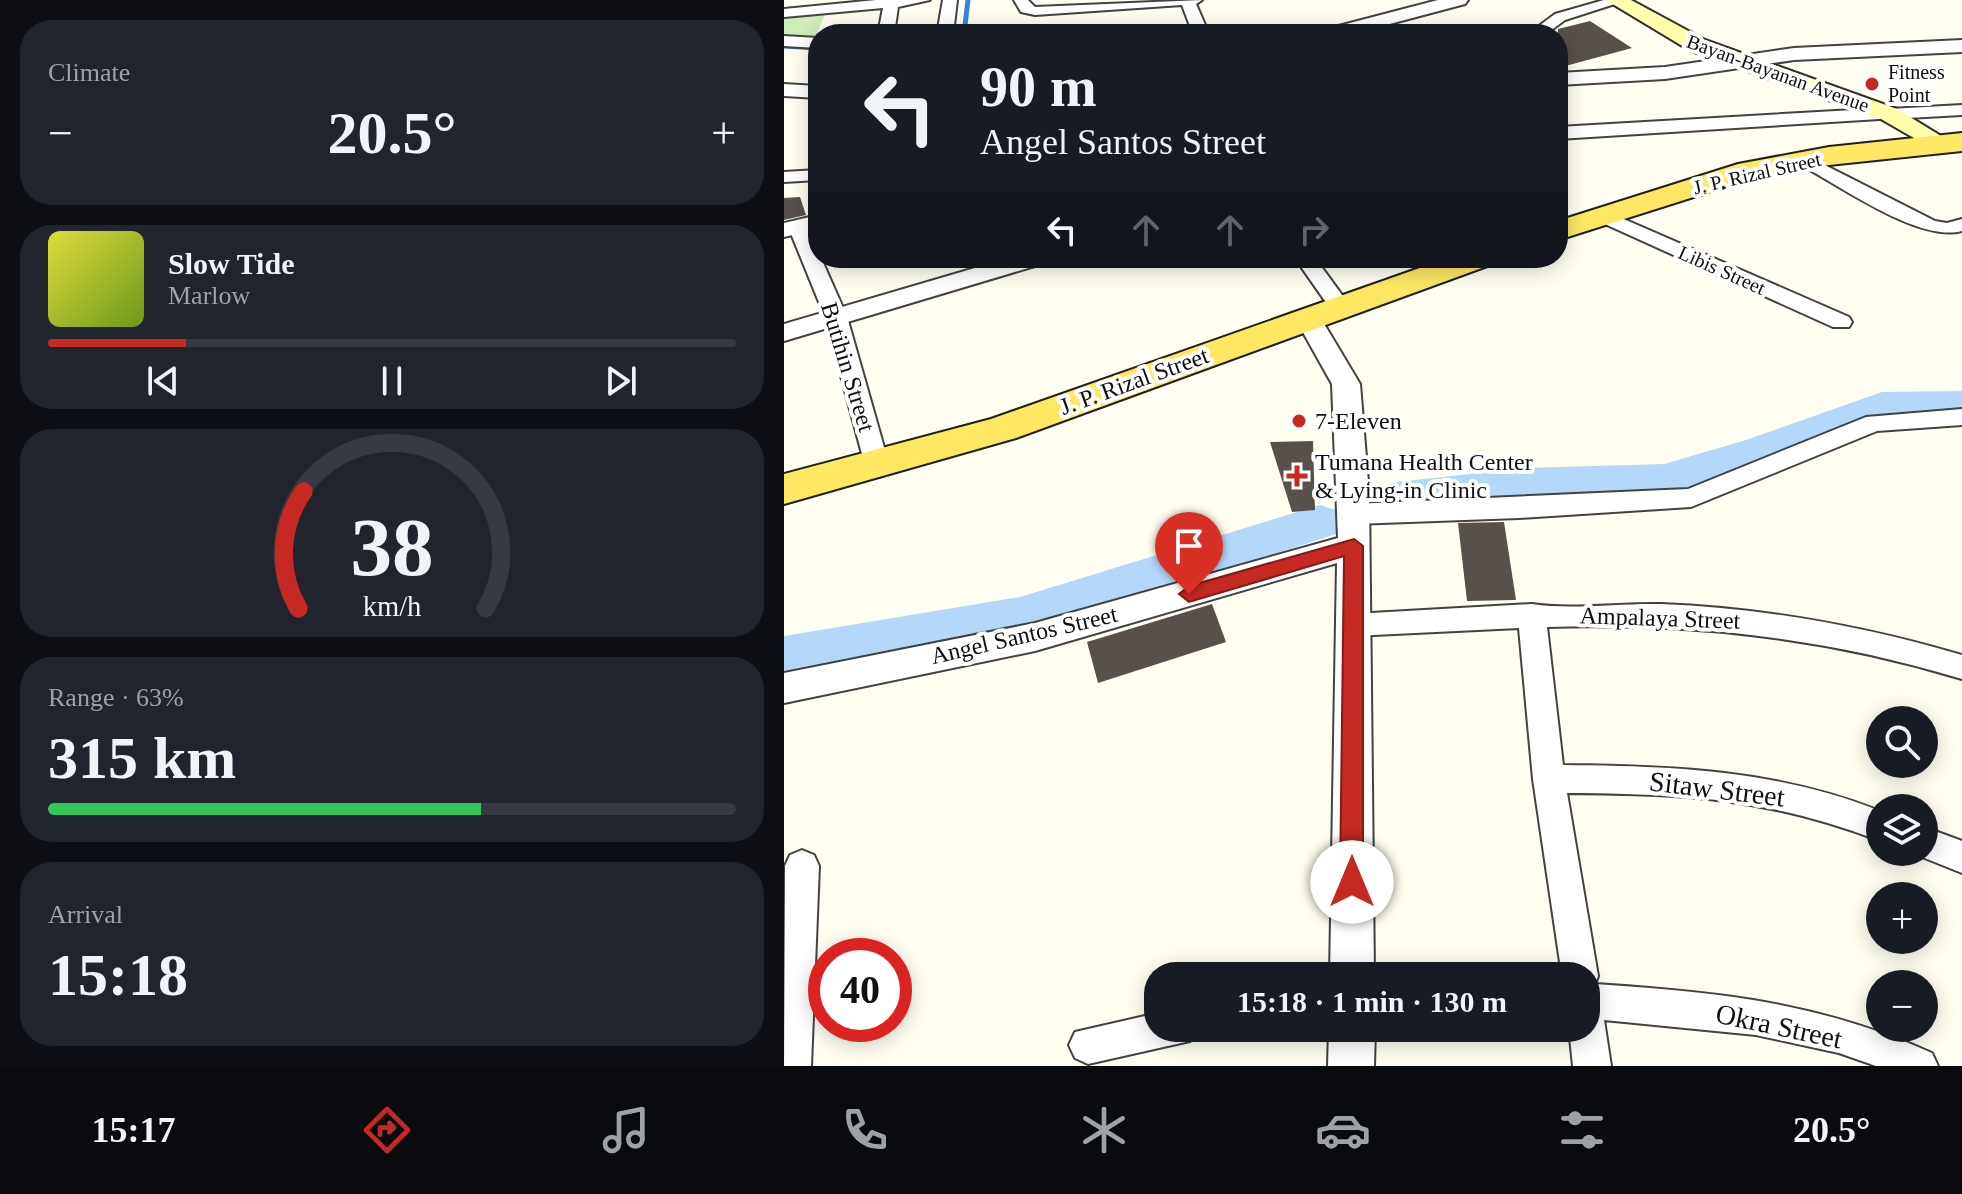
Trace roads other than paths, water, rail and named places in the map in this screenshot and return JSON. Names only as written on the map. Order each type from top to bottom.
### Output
[{"type":"main road","name":"Bayan-Bayanan Avenue","points":[[1617,1],[1658,26],[1735,61],[1889,114],[1952,143]]},
{"type":"main road","name":"J. P. Rizal Street","points":[[1568,228],[1738,173],[1805,160],[1952,143]]},
{"type":"main road","name":"J. P. Rizal Street","points":[[784,489],[1002,429],[1450,268]]},
{"type":"street","points":[[784,13],[923,0]]},
{"type":"street","points":[[946,24],[950,0]]},
{"type":"street","points":[[1021,0],[1026,9],[1035,11],[1128,2],[1191,1],[1198,24]]},
{"type":"street","points":[[1368,24],[1459,0]]},
{"type":"street","points":[[1550,24],[1560,17],[1617,1]]},
{"type":"street","points":[[888,24],[891,3]]},
{"type":"street","points":[[825,24],[831,8]]},
{"type":"street","points":[[784,41],[808,42]]},
{"type":"street","points":[[1568,78],[1665,73],[1735,61],[1962,46]]},
{"type":"street","points":[[784,90],[808,91]]},
{"type":"street","points":[[1568,132],[1962,110]]},
{"type":"street","points":[[1805,160],[1930,226],[1947,229],[1962,225]]},
{"type":"street","points":[[784,177],[808,176]]},
{"type":"street","name":"Libis Street","points":[[1603,216],[1841,322]]},
{"type":"street","name":"Butihin Street","points":[[800,226],[808,246]]},
{"type":"street","name":"Butihin Street","points":[[817,268],[836,317],[877,465]]},
{"type":"street","points":[[784,333],[1002,268]]},
{"type":"street","points":[[1309,268],[1346,384],[1350,414],[1354,530],[1352,962]]},
{"type":"street","points":[[1354,530],[1519,509],[1691,498],[1874,423],[1962,417]]},
{"type":"street","name":"Angel Santos Street","points":[[784,688],[1035,637],[1354,530]]},
{"type":"street","points":[[1532,615],[1549,779],[1578,962]]},
{"type":"street","name":"Ampalaya Street","points":[[1353,625],[1532,615],[1703,615],[1855,636],[1962,667]]},
{"type":"street","name":"Sitaw Street","points":[[1549,779],[1672,780],[1748,790],[1810,801],[1866,821]]},
{"type":"street","points":[[1938,848],[1962,857]]},
{"type":"street","points":[[792,1066],[802,866]]},
{"type":"street","name":"Okra Street","points":[[1600,1002],[1744,1012],[1822,1031],[1919,1066]]},
{"type":"street","points":[[1088,1045],[1144,1034]]},
{"type":"street","points":[[1351,1066],[1352,1042]]},
{"type":"street","points":[[1589,1042],[1592,1066]]},
{"type":"waterway","points":[[965,24],[968,0]]},
{"type":"waterway","points":[[784,46],[808,47]]},
{"type":"waterway","points":[[1397,498],[1525,484],[1664,480],[1761,451],[1882,406],[1962,405]]},
{"type":"waterway","points":[[784,657],[1020,617],[1320,522]]},
{"type":"place","name":"Fitness Point","points":[[1872,84]]},
{"type":"place","name":"7-Eleven","points":[[1299,421]]},
{"type":"place","name":"Tumana Health Center & Lying-in Clinic","points":[[1297,476]]}]
